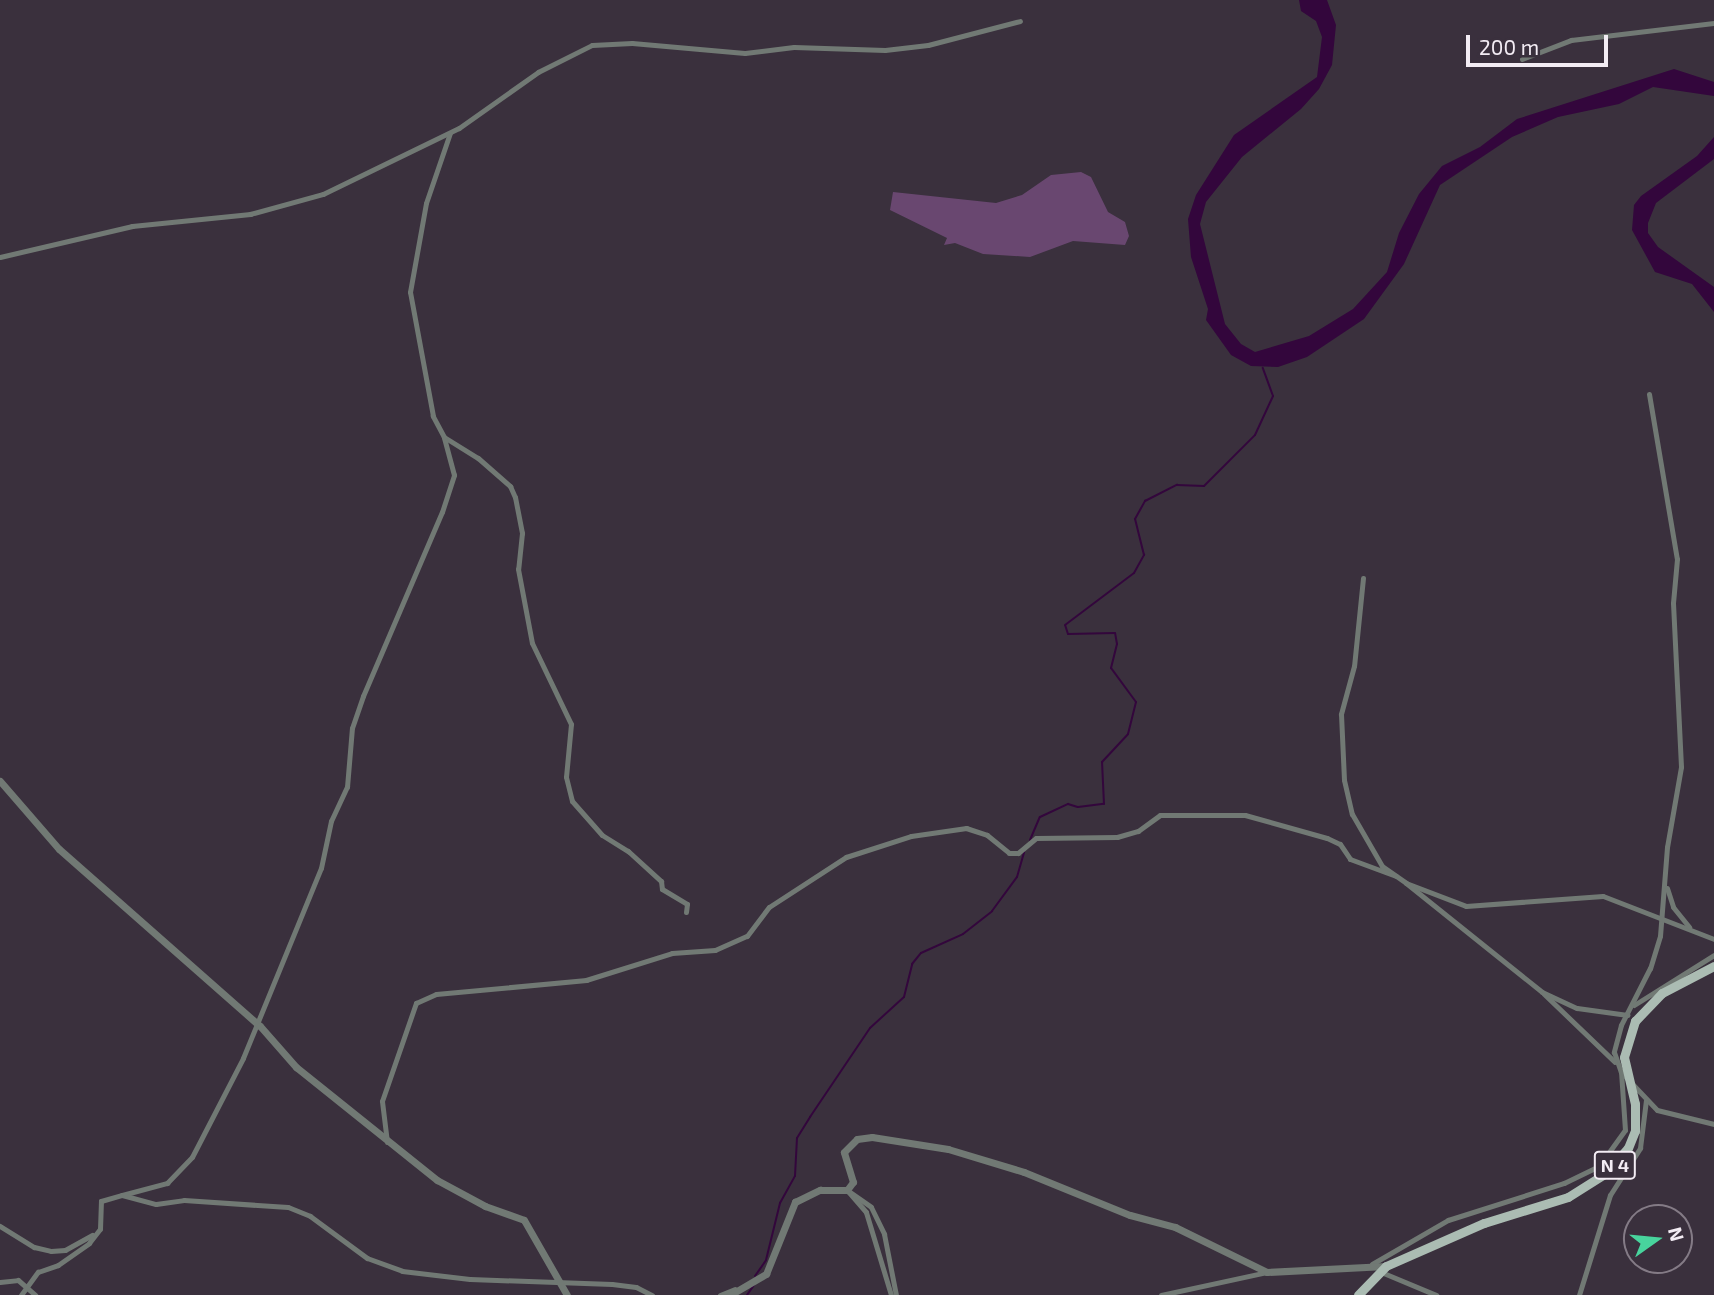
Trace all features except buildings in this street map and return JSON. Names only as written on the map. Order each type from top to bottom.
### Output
[{"type":"main road","name":"N 4","points":[[1358,1295],[1383,1269],[1484,1223],[1568,1197],[1606,1173],[1628,1148],[1635,1131],[1635,1104],[1625,1076],[1626,1039],[1635,1021],[1662,993],[1714,966]]},
{"type":"street","points":[[0,257],[131,226],[250,214],[297,203],[450,133],[538,72],[603,42],[745,53],[794,47],[885,50],[928,45],[1020,21]]},
{"type":"street","points":[[1522,59],[1572,40],[1714,23]]},
{"type":"street","points":[[21,1295],[25,1286],[38,1272],[80,1250],[100,1229],[101,1201],[167,1183],[192,1157],[258,1024],[321,868],[331,821],[347,787],[352,728],[363,696],[442,512],[454,475],[444,437],[433,416],[410,292],[426,203],[450,133]]},
{"type":"street","points":[[1615,1062],[1616,1042],[1650,968],[1661,919],[1667,847],[1681,767],[1673,603],[1677,559],[1649,394]]},
{"type":"street","points":[[444,437],[478,458],[510,486],[515,497],[522,533],[518,569],[532,643],[571,724],[566,777],[572,800],[609,842],[628,851],[661,881],[662,889],[687,904],[686,912]]},
{"type":"street","points":[[1363,578],[1354,666],[1341,713],[1344,780],[1362,837],[1382,866],[1502,956],[1542,992],[1615,1062],[1657,1110],[1714,1124]]},
{"type":"street","points":[[0,781],[59,849],[258,1024],[296,1067],[387,1142],[461,1195],[524,1220],[567,1295]]},
{"type":"street","points":[[387,1142],[382,1101],[416,1003],[436,994],[586,980],[673,953],[715,950],[747,936],[769,907],[846,857],[911,836],[966,828],[987,835],[1009,853],[1018,853],[1036,838],[1048,836],[1117,837],[1138,831],[1160,815],[1245,815],[1327,838],[1340,844],[1350,859],[1396,876]]},
{"type":"street","points":[[1406,883],[1466,905],[1603,896],[1629,902],[1661,919],[1689,927],[1714,939]]},
{"type":"street","points":[[1665,884],[1673,906],[1689,927]]},
{"type":"street","points":[[1631,1007],[1714,955]]},
{"type":"street","points":[[1542,992],[1577,1008],[1628,1015]]},
{"type":"street","points":[[1161,1295],[1267,1272],[1373,1264],[1448,1220],[1564,1183],[1599,1166],[1625,1130],[1625,1076]]},
{"type":"street","points":[[1579,1295],[1610,1195],[1640,1148],[1646,1100]]},
{"type":"street","points":[[847,1190],[853,1182],[844,1152],[857,1139],[928,1145],[1024,1172],[1130,1215],[1175,1227],[1267,1272]]},
{"type":"street","points":[[720,1295],[733,1292],[760,1276],[771,1263],[795,1202],[820,1190],[847,1190],[872,1207],[884,1234],[894,1295]]},
{"type":"street","points":[[847,1190],[866,1212],[894,1295]]},
{"type":"street","points":[[122,1195],[156,1204],[184,1200],[288,1207],[310,1216],[367,1258],[402,1271],[470,1279],[557,1281],[636,1287],[652,1295]]},
{"type":"street","points":[[0,1226],[34,1247],[51,1251],[65,1250],[94,1234]]},
{"type":"street","points":[[1373,1264],[1436,1295]]},
{"type":"street","points":[[0,1282],[18,1280],[35,1295]]},
{"type":"shaded area","points":[[1299,0],[1327,0],[1336,25],[1332,65],[1319,89],[1301,109],[1242,157],[1206,202],[1200,224],[1225,324],[1241,344],[1255,352],[1309,336],[1353,309],[1387,272],[1399,233],[1419,194],[1442,166],[1480,147],[1517,119],[1674,69],[1714,82],[1714,96],[1653,87],[1619,104],[1558,117],[1512,137],[1440,185],[1404,264],[1364,319],[1307,357],[1278,367],[1251,366],[1231,355],[1206,320],[1208,309],[1191,257],[1188,219],[1196,195],[1234,135],[1317,77],[1322,37],[1316,21],[1301,11]]},
{"type":"shaded area","points":[[1714,137],[1714,159],[1656,203],[1648,223],[1648,233],[1658,247],[1714,287],[1714,312],[1692,284],[1655,272],[1632,230],[1634,205],[1641,196],[1697,156]]},
{"type":"shaded area","points":[[1081,172],[1091,177],[1108,212],[1125,222],[1129,236],[1125,245],[1073,241],[1030,257],[983,254],[955,243],[944,245],[947,238],[890,210],[893,192],[996,203],[1022,195],[1051,175]]},
{"type":"waterway","points":[[1030,840],[1040,817],[1068,804],[1078,807],[1104,804],[1102,762],[1128,734],[1136,702],[1111,668],[1117,644],[1115,633],[1068,634],[1065,625],[1134,573],[1144,555],[1135,519],[1145,501],[1177,485],[1204,486],[1255,435],[1273,396],[1263,368]]},
{"type":"waterway","points":[[755,1276],[766,1260],[780,1203],[795,1176],[797,1138],[810,1117],[870,1028],[904,997],[912,964],[921,953],[963,934],[992,911],[1017,877],[1024,852]]},
{"type":"waterway","points":[[747,1295],[754,1285]]}]
